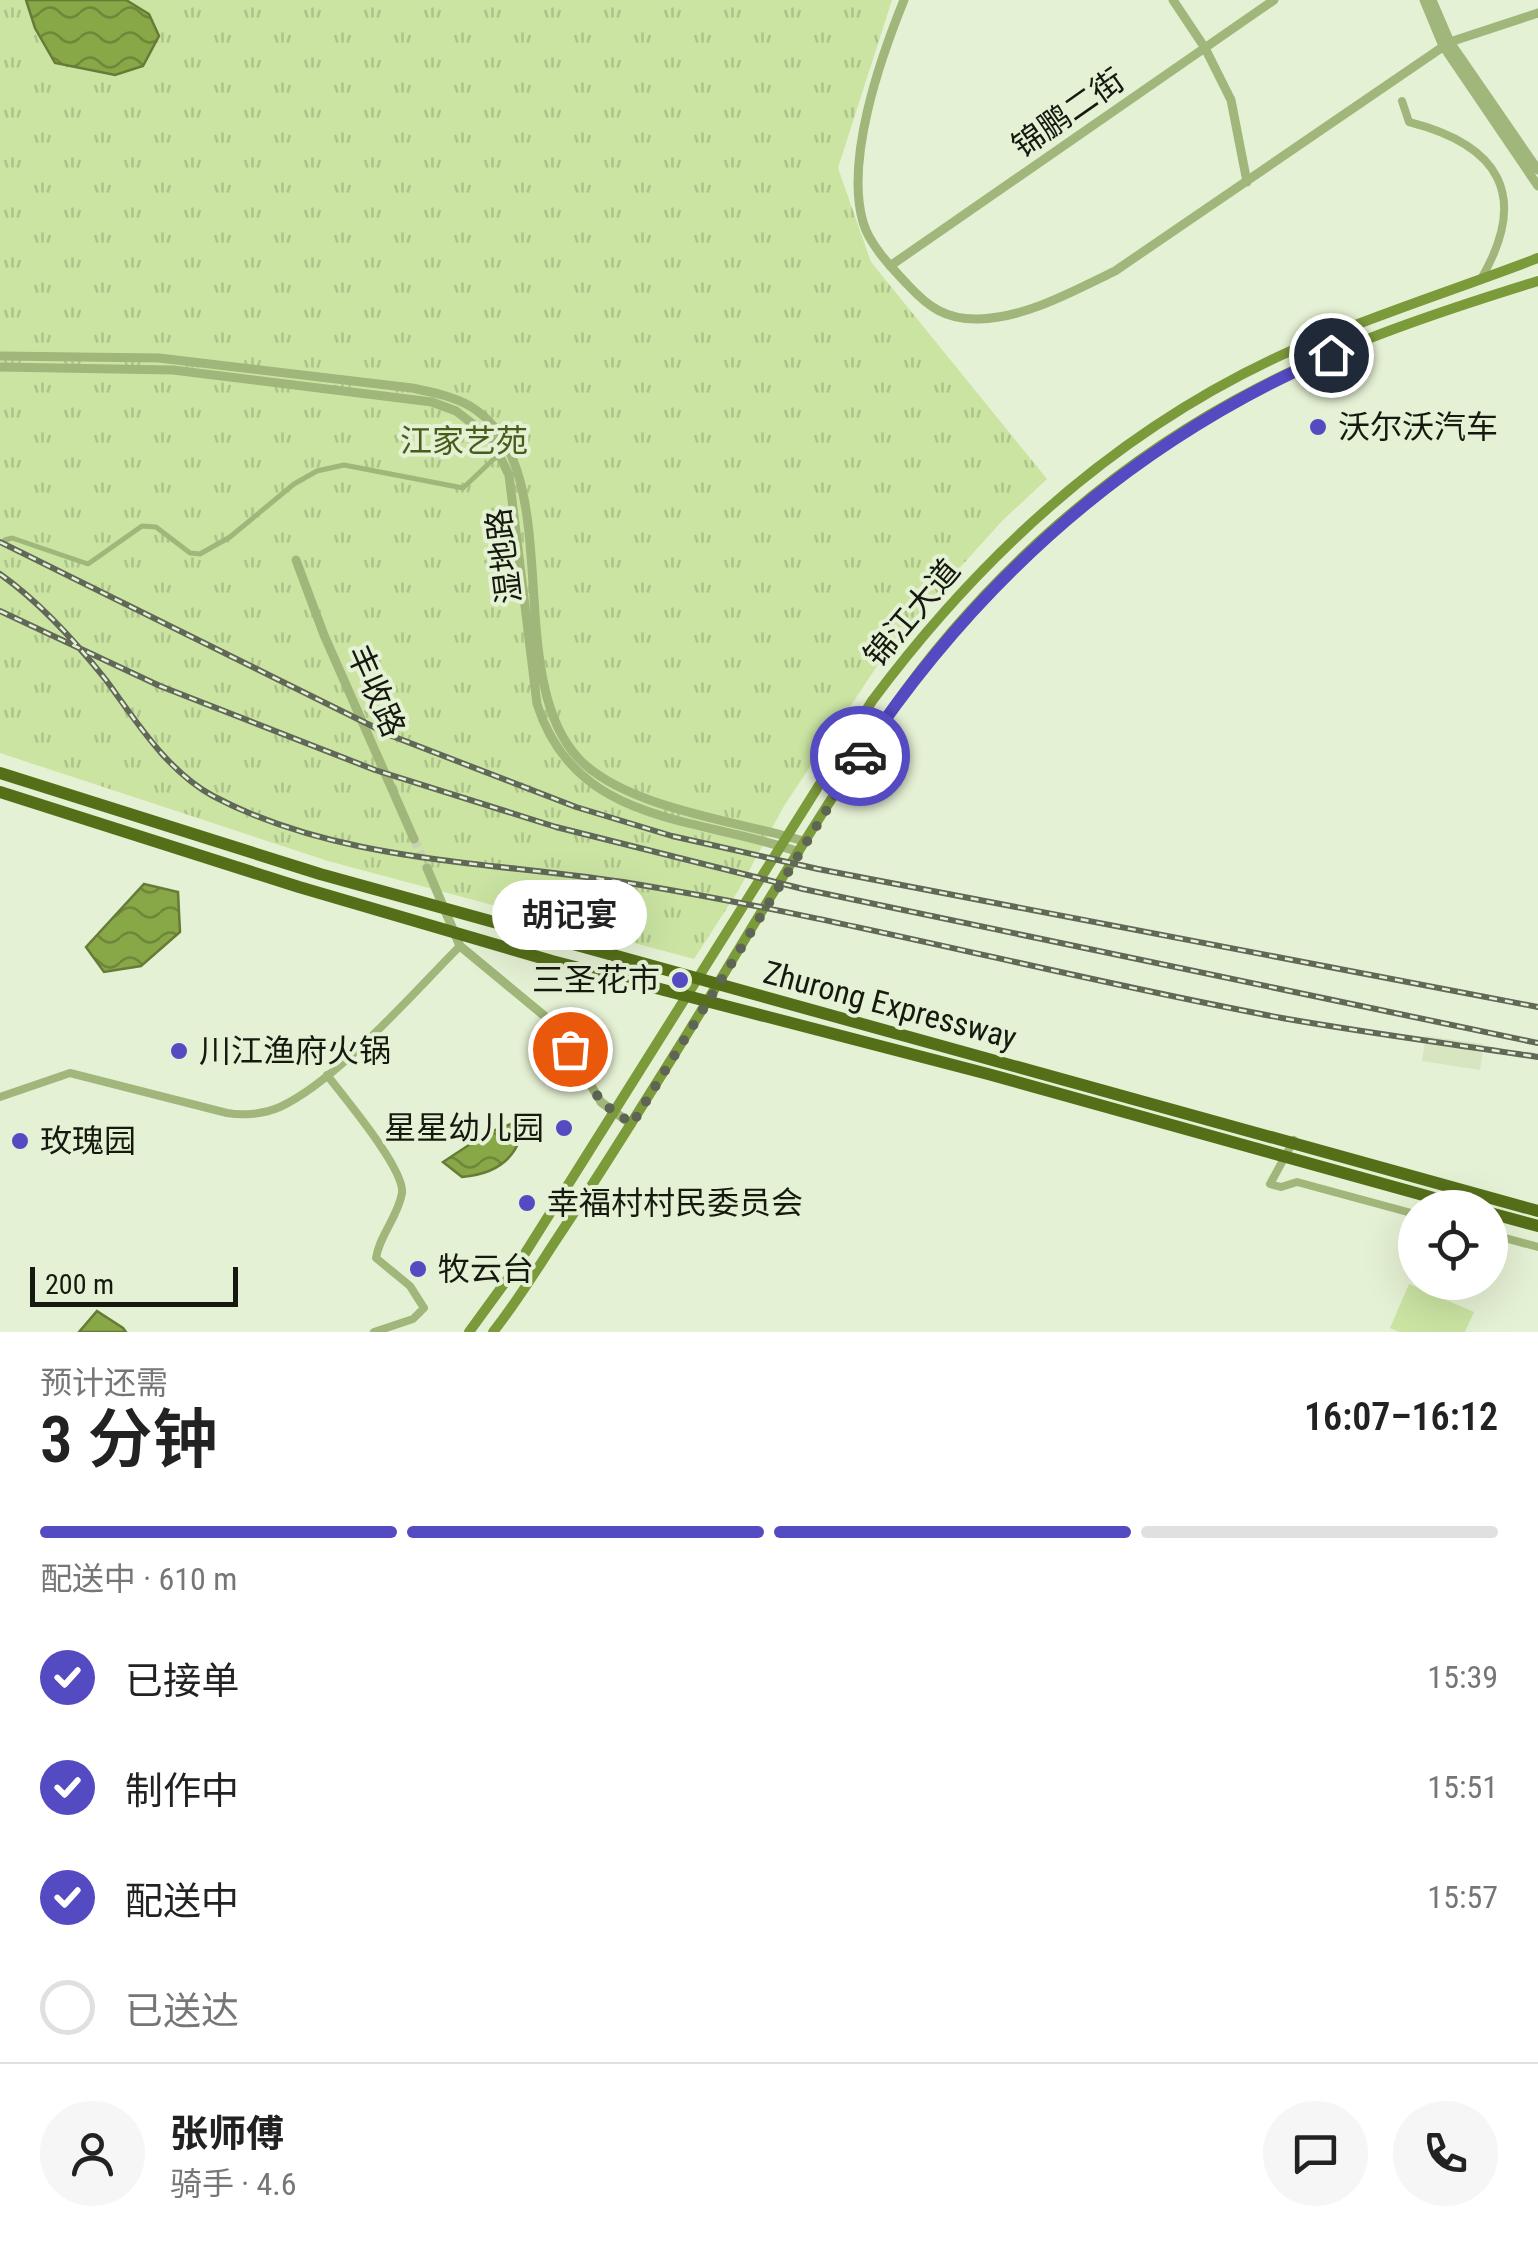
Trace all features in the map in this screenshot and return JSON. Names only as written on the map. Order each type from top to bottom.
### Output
[{"type":"highway","name":"Zhurong Expressway","points":[[0,773],[356,884],[1538,1211]]},
{"type":"highway","name":"Zhurong Expressway","points":[[0,792],[299,887],[552,960],[988,1074],[1405,1190]]},
{"type":"highway","points":[[1508,1218],[1538,1226]]},
{"type":"main road","name":"锦江大道","points":[[469,1332],[517,1266],[841,748],[910,650],[997,552],[1049,506],[1186,407],[1251,370],[1362,322],[1538,258]]},
{"type":"main road","name":"锦江大道","points":[[493,1332],[632,1124],[892,708],[937,650],[1023,557],[1062,522],[1181,432],[1261,386],[1359,343],[1538,281]]},
{"type":"street","points":[[904,0],[870,102],[857,184],[864,226],[890,266],[924,303],[949,318],[982,319],[1070,292],[1114,270],[1446,44],[1538,13]]},
{"type":"street","points":[[1173,0],[1205,48],[1231,100],[1247,182]]},
{"type":"street","name":"锦鹏二街","points":[[890,266],[1274,0]]},
{"type":"street","points":[[1424,0],[1446,44],[1538,186]]},
{"type":"street","points":[[1432,0],[1446,44],[1538,170]]},
{"type":"street","points":[[1402,101],[1409,122],[1443,130],[1460,139],[1478,153],[1498,180],[1504,204],[1503,235],[1481,279]]},
{"type":"street","name":"湿地路","points":[[0,356],[159,358],[412,388],[468,405],[486,418],[503,453],[546,697],[560,732],[580,760],[629,793],[802,847]]},
{"type":"street","name":"湿地路","points":[[0,367],[173,370],[432,402],[475,424],[503,453]]},
{"type":"street","points":[[5,540],[12,538],[88,564],[130,532],[142,526],[156,527],[190,554],[200,554],[317,471],[344,465],[463,488],[503,453]]},
{"type":"street","name":"丰收路","points":[[296,560],[324,635],[414,840]]},
{"type":"street","points":[[427,868],[460,946],[553,1024],[601,1102],[632,1124]]},
{"type":"street","points":[[0,1097],[70,1073],[244,1116],[278,1108],[326,1074],[460,946]]},
{"type":"street","points":[[326,1074],[399,1176],[402,1190],[376,1258],[410,1286],[424,1308],[413,1319],[374,1332]]},
{"type":"street","points":[[1294,1140],[1270,1184],[1281,1187],[1298,1182],[1398,1209]]},
{"type":"street","points":[[1508,1239],[1538,1247]]},
{"type":"shaded area","points":[[1426,1036],[1484,1044],[1480,1070],[1422,1061]]},
{"type":"green space","name":"江家艺苑","points":[[0,0],[892,0],[838,168],[871,262],[1047,479],[1003,520],[895,639],[784,806],[738,891],[694,959],[328,861],[0,753]]},
{"type":"green space","points":[[1402,1300],[1446,1300],[1474,1312],[1465,1332],[1399,1332],[1390,1328]]},
{"type":"water","points":[[26,0],[126,0],[149,14],[159,36],[143,66],[115,75],[55,63],[35,28]]},
{"type":"water","points":[[144,884],[178,892],[180,932],[141,966],[104,972],[86,947]]},
{"type":"water","points":[[524,1119],[513,1153],[497,1167],[462,1177],[443,1162],[487,1133]]},
{"type":"water","points":[[97,1311],[123,1328],[126,1332],[79,1332]]},
{"type":"tunnel","points":[[414,839],[427,868]]},
{"type":"railway","points":[[0,542],[392,736],[576,807],[672,836],[818,869],[1538,1007]]},
{"type":"railway","points":[[0,574],[70,637],[154,744],[196,786],[262,818],[313,835],[420,857],[582,876],[717,898],[1282,1018],[1538,1057]]},
{"type":"railway","points":[[0,611],[160,686],[375,770],[556,827],[803,889],[1538,1043]]},
{"type":"way so far","points":[[570,1049],[601,1102],[632,1124],[860,756]]},
{"type":"place","name":"沃尔沃汽车","points":[[1318,427]]},
{"type":"place","name":"三圣花市","points":[[680,980]]},
{"type":"place","name":"胡记宴","points":[[570,1049]]},
{"type":"place","name":"川江渔府火锅","points":[[179,1051]]},
{"type":"place","name":"星星幼儿园","points":[[564,1128]]},
{"type":"place","name":"玫瑰园","points":[[20,1141]]},
{"type":"place","name":"幸福村村民委员会","points":[[527,1203]]},
{"type":"place","name":"牧云台","points":[[418,1269]]},
{"type":"route","points":[[860,756],[937,650],[1023,557],[1062,522],[1181,432],[1261,386],[1331,355]]}]
